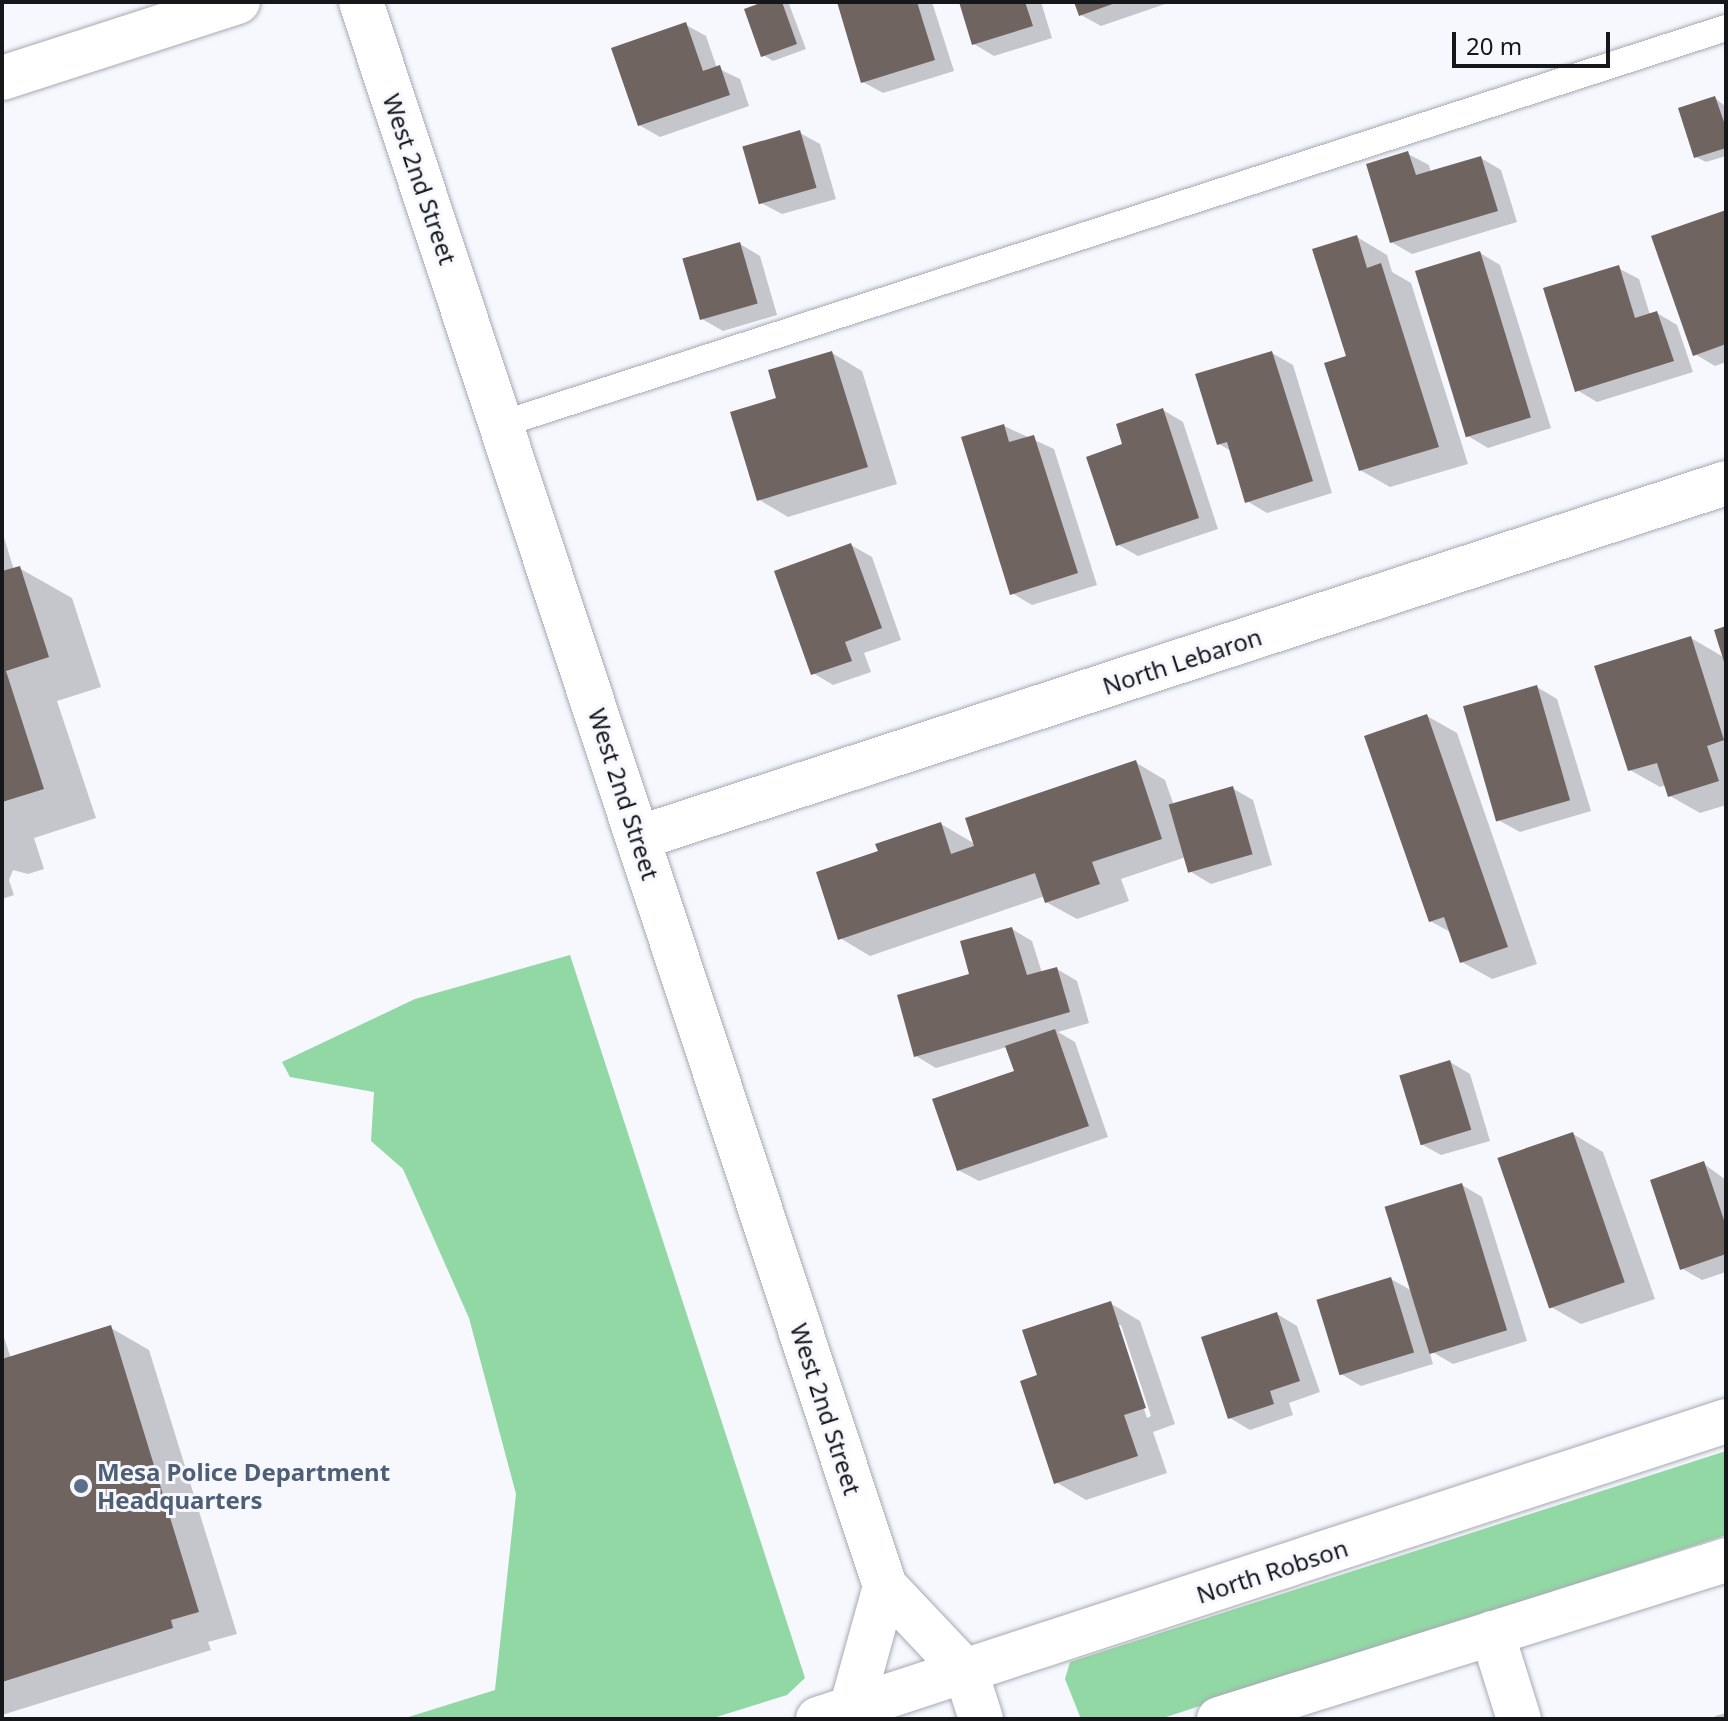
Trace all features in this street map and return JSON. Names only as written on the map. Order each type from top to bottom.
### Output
[{"type":"street","points":[[2,78],[238,2]]},
{"type":"street","name":"West 2nd Street","points":[[361,2],[885,1586],[966,1672],[981,1719]]},
{"type":"street","name":"North Lebaron","points":[[638,838],[1726,483]]},
{"type":"street","name":"North Robson","points":[[841,1716],[1726,1421]]},
{"type":"street","points":[[1219,1719],[1726,1560]]},
{"type":"street","points":[[841,1716],[885,1586]]},
{"type":"street","points":[[1492,1633],[1519,1719]]},
{"type":"lane","points":[[502,424],[1726,28]]},
{"type":"green space","points":[[570,955],[805,1678],[787,1695],[710,1719],[402,1719],[495,1690],[516,1494],[469,1318],[403,1169],[371,1141],[374,1092],[290,1077],[282,1062],[415,999]]},
{"type":"green space","points":[[1726,1451],[1726,1535],[1160,1719],[1081,1719],[1065,1679],[1070,1662]]},
{"type":"building","points":[[763,2],[782,2],[797,44],[761,57],[744,9]]},
{"type":"building","points":[[837,2],[917,2],[935,60],[861,83]]},
{"type":"building","points":[[959,2],[1025,2],[1033,26],[972,45]]},
{"type":"building","points":[[1074,2],[1118,2],[1079,16]]},
{"type":"building","points":[[686,22],[703,71],[720,65],[730,95],[638,126],[611,48]]},
{"type":"building","points":[[1715,96],[1726,128],[1726,148],[1694,158],[1678,108]]},
{"type":"building","points":[[800,130],[817,188],[759,204],[742,147]]},
{"type":"building","points":[[1408,151],[1416,175],[1481,156],[1498,211],[1390,243],[1366,164]]},
{"type":"building","points":[[1726,210],[1726,344],[1693,356],[1651,236]]},
{"type":"building","points":[[1357,235],[1367,268],[1381,263],[1439,447],[1359,471],[1324,363],[1346,356],[1312,249]]},
{"type":"building","points":[[740,242],[758,304],[700,320],[682,259]]},
{"type":"building","points":[[1480,251],[1531,417],[1466,437],[1415,271]]},
{"type":"building","points":[[1619,265],[1635,318],[1657,311],[1674,361],[1575,392],[1543,288]]},
{"type":"building","points":[[832,351],[868,467],[757,501],[730,412],[776,398],[768,370]]},
{"type":"building","points":[[1272,351],[1313,481],[1245,503],[1227,442],[1217,445],[1195,374]]},
{"type":"building","points":[[1163,408],[1199,518],[1116,546],[1086,457],[1122,444],[1116,424]]},
{"type":"building","points":[[1004,424],[1009,442],[1034,435],[1078,573],[1010,595],[961,437]]},
{"type":"building","points":[[851,543],[882,628],[845,642],[852,661],[811,675],[774,571]]},
{"type":"building","points":[[20,566],[49,657],[6,671],[44,789],[2,802],[2,571]]},
{"type":"building","points":[[1726,626],[1726,665],[1725,665],[1714,630]]},
{"type":"building","points":[[1691,636],[1724,740],[1707,746],[1719,781],[1668,797],[1657,763],[1628,771],[1594,666]]},
{"type":"building","points":[[1537,685],[1570,800],[1496,822],[1463,706]]},
{"type":"building","points":[[1427,714],[1508,947],[1460,963],[1444,917],[1429,922],[1364,736]]},
{"type":"building","points":[[1136,760],[1162,839],[1092,862],[1100,884],[1045,903],[1035,873],[838,940],[816,872],[878,851],[875,844],[941,822],[951,854],[974,846],[965,818]]},
{"type":"building","points":[[1233,786],[1253,854],[1188,873],[1169,804]]},
{"type":"building","points":[[1012,927],[1027,975],[1057,967],[1070,1012],[914,1057],[897,995],[969,974],[960,941]]},
{"type":"building","points":[[1055,1029],[1089,1126],[957,1171],[932,1099],[1014,1071],[1005,1046]]},
{"type":"building","points":[[1450,1060],[1471,1130],[1421,1145],[1399,1075]]},
{"type":"building","points":[[1573,1132],[1625,1282],[1549,1308],[1497,1158]]},
{"type":"building","points":[[1704,1161],[1726,1226],[1726,1254],[1680,1270],[1650,1180]]},
{"type":"building","points":[[1462,1183],[1507,1330],[1430,1354],[1385,1207]]},
{"type":"building","points":[[1391,1277],[1414,1353],[1340,1375],[1316,1300]]},
{"type":"building","points":[[1111,1301],[1146,1408],[1124,1415],[1138,1456],[1054,1484],[1020,1381],[1037,1375],[1022,1330]]},
{"type":"building","points":[[1277,1312],[1300,1381],[1270,1391],[1274,1404],[1228,1419],[1201,1337]]},
{"type":"building","name":"Mesa Police Department Headquarters","points":[[111,1325],[199,1612],[171,1620],[173,1628],[2,1682],[2,1359]]},
{"type":"place","name":"Mesa Police Department Headquarters","points":[[81,1486]]}]
